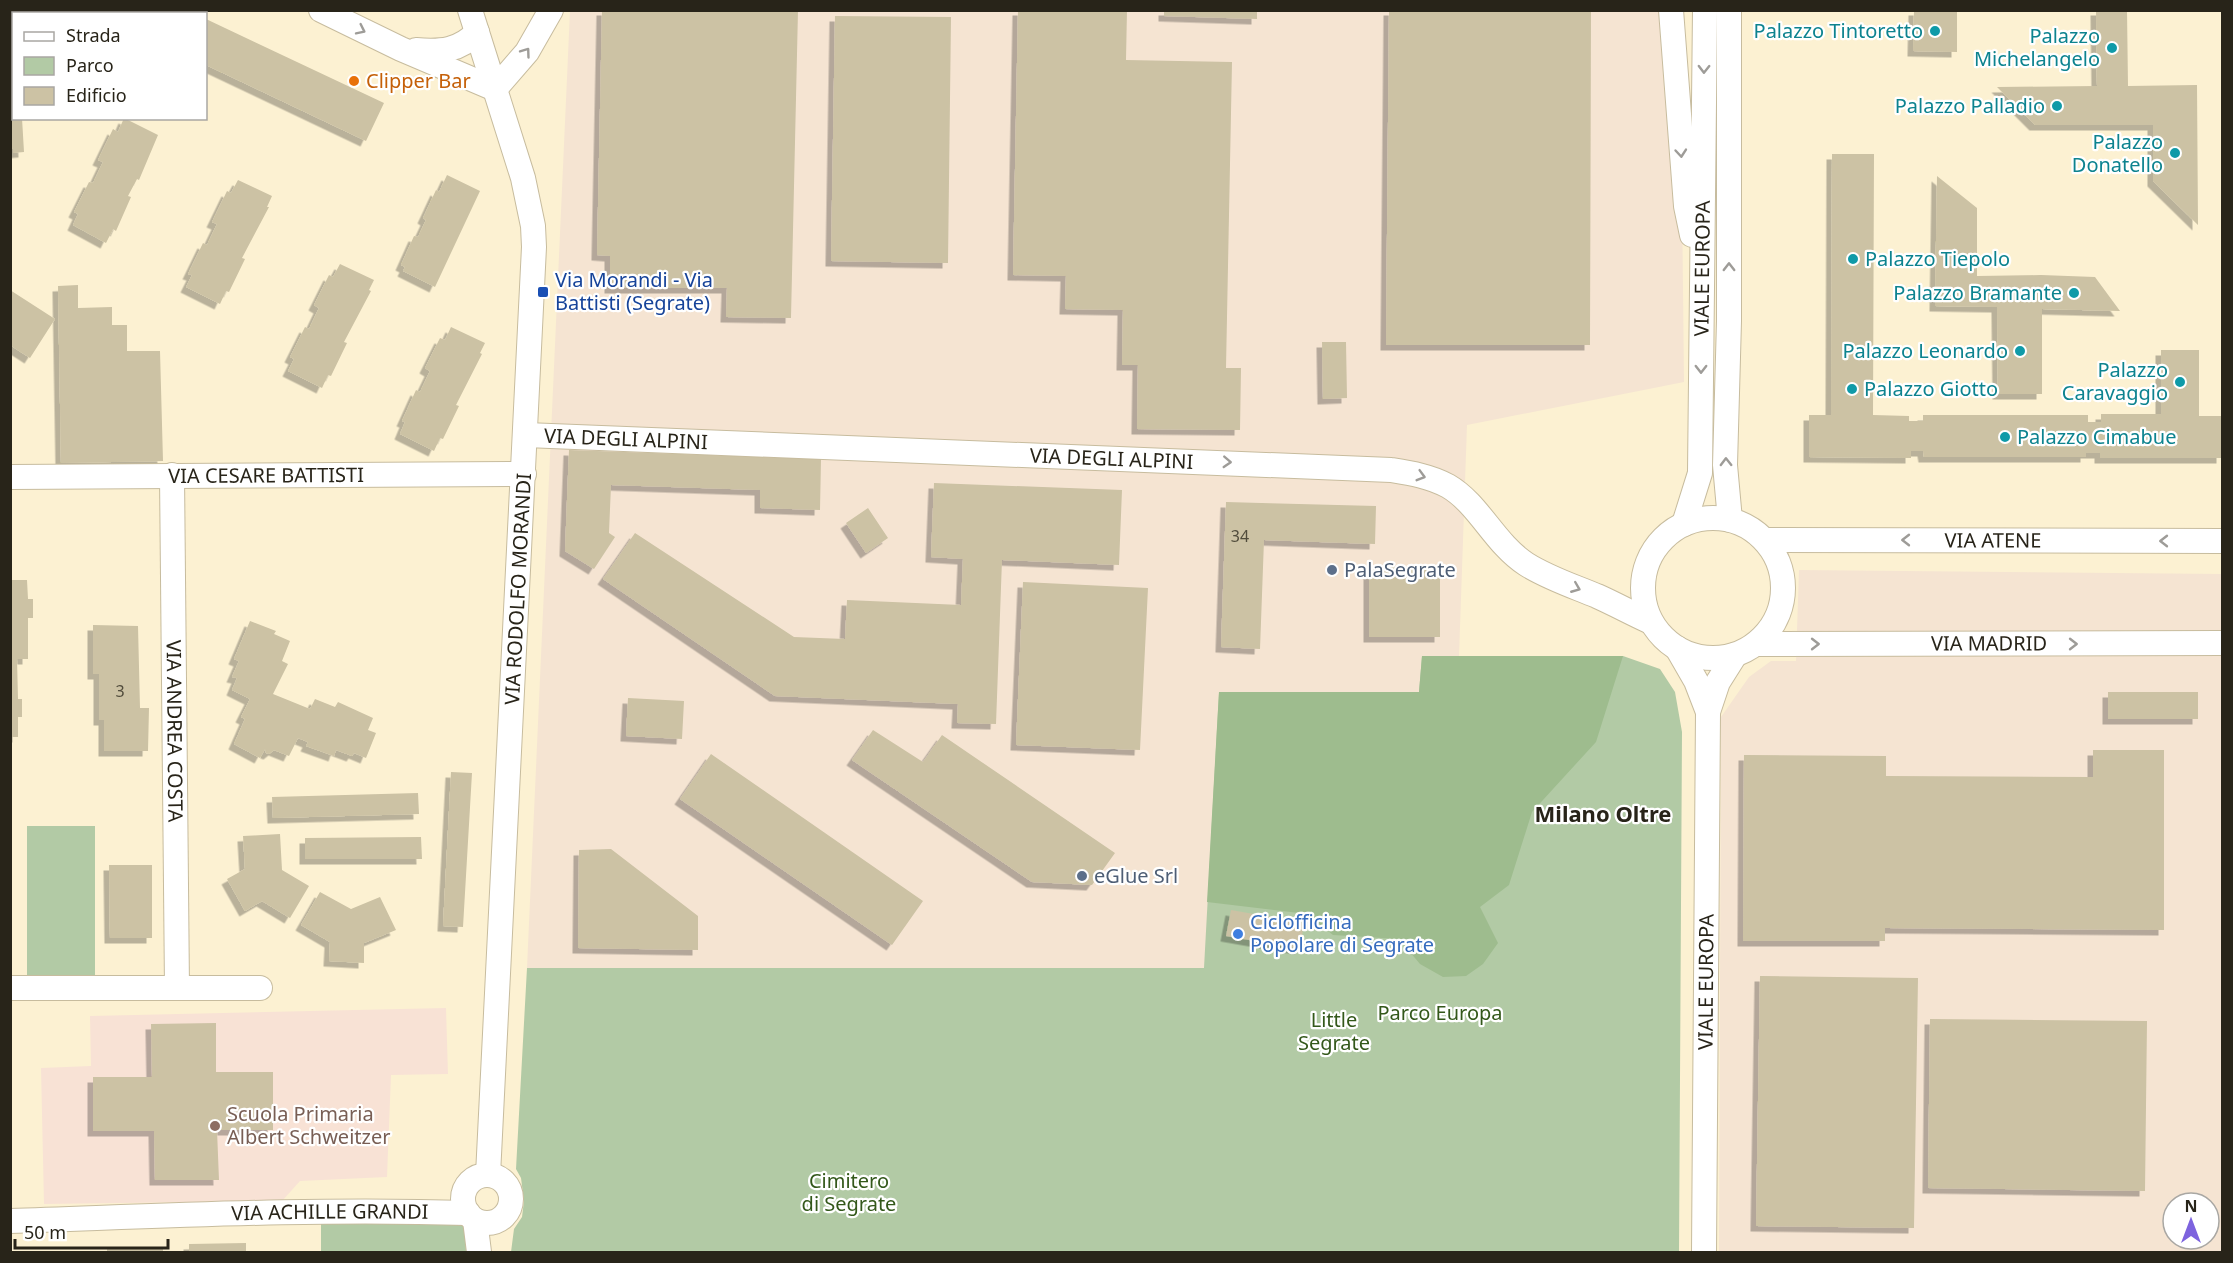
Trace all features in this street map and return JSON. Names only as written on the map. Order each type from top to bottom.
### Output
[{"type":"street","points":[[321,10],[401,49],[495,89],[527,52],[551,10]]},
{"type":"street","points":[[1671,10],[1686,206],[1701,279]]},
{"type":"street","name":"VIALE EUROPA","points":[[1684,524],[1700,473],[1705,10]]},
{"type":"street","name":"VIALE EUROPA","points":[[1729,10],[1729,321],[1725,465],[1730,520]]},
{"type":"street","points":[[401,49],[437,52],[457,48],[469,41],[472,16]]},
{"type":"street","name":"VIA RODOLFO MORANDI","points":[[472,16],[523,178],[533,226],[534,266],[488,1175]]},
{"type":"street","name":"VIA DEGLI ALPINI","points":[[526,435],[1169,459],[1390,470],[1422,475],[1449,487],[1475,510],[1502,545],[1525,563],[1557,580],[1651,622]]},
{"type":"street","name":"VIA CESARE BATTISTI","points":[[10,477],[524,474]]},
{"type":"street","name":"VIA ANDREA COSTA","points":[[172,476],[177,988]]},
{"type":"street","name":"VIALE EUROPA","points":[[1707,518],[1730,520],[1749,528],[1765,540],[1780,565],[1783,594],[1775,621],[1756,644],[1735,655],[1705,658],[1677,648],[1662,637],[1651,622],[1643,595],[1646,566],[1661,541],[1684,524],[1707,518]]},
{"type":"street","name":"VIA ATENE","points":[[1765,540],[2223,541]]},
{"type":"street","name":"VIA MADRID","points":[[1756,644],[2223,643]]},
{"type":"street","name":"VIALE EUROPA","points":[[1677,648],[1696,681],[1708,712]]},
{"type":"street","name":"VIALE EUROPA","points":[[1704,1252],[1708,712],[1718,682],[1735,655]]},
{"type":"street","points":[[10,988],[260,988]]},
{"type":"street","points":[[479,1218],[506,1214],[510,1198],[506,1184],[498,1178],[488,1175],[476,1178],[465,1190],[464,1204],[479,1218],[486,1252]]},
{"type":"street","name":"VIA ACHILLE GRANDI","points":[[10,1221],[392,1210],[479,1218]]},
{"type":"street","points":[[479,1218],[479,1252]]},
{"type":"shaded area","points":[[570,11],[1680,11],[1684,382],[1467,425],[1459,656],[1422,656],[1420,692],[1219,692],[1205,968],[527,968]]},
{"type":"shaded area","points":[[1799,570],[2222,574],[2222,1252],[1719,1252],[1721,717],[1749,677],[1771,661],[1796,661]]},
{"type":"shaded area","name":"Scuola Primaria Albert Schweitzer","points":[[446,1008],[448,1074],[391,1075],[387,1177],[300,1181],[282,1201],[44,1204],[41,1068],[91,1066],[90,1016]]},
{"type":"green space","name":"Parco Europa","points":[[1422,656],[1623,656],[1660,669],[1675,692],[1682,732],[1679,1252],[511,1252],[514,1229],[522,1217],[524,1201],[521,1178],[516,1169],[527,968],[1204,968],[1219,692],[1419,692]]},
{"type":"green space","points":[[1422,656],[1623,656],[1596,742],[1532,812],[1509,885],[1480,907],[1498,943],[1483,964],[1466,976],[1443,977],[1420,964],[1399,939],[1333,935],[1307,914],[1207,902],[1219,692],[1419,692]]},
{"type":"green space","points":[[27,826],[95,826],[95,983],[27,983]]},
{"type":"green space","points":[[321,1222],[465,1223],[466,1252],[321,1252]]},
{"type":"building","points":[[602,10],[798,10],[791,318],[726,317],[727,288],[610,288],[610,256],[597,255]]},
{"type":"building","points":[[1018,10],[1127,10],[1126,60],[1232,62],[1226,368],[1241,368],[1240,430],[1137,429],[1138,365],[1122,365],[1123,310],[1065,309],[1066,276],[1013,275]]},
{"type":"building","points":[[1164,10],[1257,10],[1257,19],[1164,16]]},
{"type":"building","points":[[1389,10],[1591,10],[1590,345],[1386,345]]},
{"type":"building","name":"Palazzo Tintoretto","points":[[1914,10],[1957,10],[1957,52],[1913,51]]},
{"type":"building","points":[[2096,10],[2127,10],[2128,86],[2197,85],[2198,225],[2153,181],[2153,125],[2035,125],[1997,87],[2097,86]]},
{"type":"building","points":[[835,16],[951,17],[948,263],[831,261]]},
{"type":"building","points":[[207,19],[384,103],[366,141],[207,65]]},
{"type":"building","points":[[10,35],[12,35],[12,120],[22,120],[24,152],[13,153],[13,149],[10,149]]},
{"type":"building","points":[[123,120],[128,120],[158,135],[139,180],[137,179],[128,196],[131,197],[116,231],[113,229],[106,243],[73,225],[78,214],[74,212],[89,182],[93,183],[103,162],[98,160],[113,129],[118,132]]},
{"type":"building","points":[[1832,154],[1874,154],[1873,415],[1909,416],[1909,421],[1923,421],[1923,415],[2088,415],[2088,422],[2101,422],[2101,414],[2161,414],[2161,350],[2199,350],[2199,416],[2222,416],[2222,458],[2100,458],[2100,453],[2086,453],[2086,457],[1924,457],[1923,451],[1911,451],[1911,458],[1809,457],[1809,415],[1831,415]]},
{"type":"building","points":[[447,175],[480,191],[435,287],[403,271],[405,267],[401,265],[414,236],[418,237],[426,220],[423,218],[436,190],[439,192]]},
{"type":"building","points":[[1937,176],[1977,208],[1977,276],[2095,277],[2120,311],[2042,309],[2042,394],[1998,394],[1997,307],[1935,306]]},
{"type":"building","points":[[238,180],[272,196],[267,207],[269,207],[242,258],[245,259],[229,292],[226,291],[220,304],[186,287],[192,275],[188,274],[203,243],[207,245],[217,224],[212,222],[227,191],[231,193]]},
{"type":"building","points":[[340,264],[374,280],[369,290],[371,291],[344,342],[347,343],[331,376],[328,375],[322,388],[288,371],[294,359],[290,357],[305,327],[309,329],[319,308],[314,305],[329,275],[333,277]]},
{"type":"building","points":[[78,285],[78,308],[112,307],[112,325],[127,325],[127,351],[160,351],[163,461],[61,463],[58,286]]},
{"type":"building","points":[[10,290],[55,319],[30,358],[10,345]]},
{"type":"building","points":[[451,327],[485,343],[480,353],[482,354],[456,405],[459,406],[443,439],[440,438],[434,451],[400,434],[405,422],[402,421],[416,390],[420,392],[430,371],[425,368],[440,338],[445,340]]},
{"type":"building","points":[[1322,342],[1346,342],[1347,398],[1323,399]]},
{"type":"building","points":[[569,450],[821,459],[820,510],[760,508],[760,490],[611,485],[609,533],[615,537],[594,569],[565,551]]},
{"type":"building","points":[[934,483],[1122,490],[1119,565],[1002,560],[996,724],[957,723],[958,704],[775,696],[603,579],[635,533],[794,637],[845,639],[847,600],[961,605],[963,559],[931,557]]},
{"type":"building","points":[[1226,502],[1376,506],[1375,544],[1264,540],[1260,649],[1221,647]]},
{"type":"building","points":[[868,508],[888,538],[866,553],[846,523]]},
{"type":"building","points":[[1369,566],[1440,566],[1440,637],[1369,637]]},
{"type":"building","points":[[10,580],[27,580],[28,599],[33,599],[33,618],[28,618],[28,659],[17,659],[18,699],[22,699],[22,717],[18,717],[18,737],[10,737]]},
{"type":"building","points":[[1023,582],[1148,588],[1140,750],[1016,745]]},
{"type":"building","points":[[250,621],[276,631],[274,634],[290,641],[282,661],[288,664],[273,694],[310,709],[315,699],[335,707],[338,702],[373,718],[368,730],[376,733],[366,758],[336,750],[334,756],[306,746],[308,742],[298,738],[289,756],[274,750],[269,754],[265,749],[260,758],[234,744],[245,719],[241,717],[250,699],[232,690],[237,678],[232,677],[239,661],[234,659]]},
{"type":"building","points":[[93,625],[138,626],[140,708],[149,708],[148,751],[104,751],[104,720],[99,720],[99,674],[93,674]]},
{"type":"building","points":[[2108,692],[2198,692],[2198,719],[2108,719]]},
{"type":"building","points":[[628,698],[684,701],[682,739],[626,736]]},
{"type":"building","points":[[873,730],[923,762],[942,735],[1115,853],[1092,885],[1032,882],[852,760]]},
{"type":"building","points":[[2093,750],[2164,750],[2164,930],[1885,928],[1885,941],[1743,941],[1744,755],[1886,756],[1886,776],[2093,777]]},
{"type":"building","points":[[711,754],[923,901],[892,945],[680,799]]},
{"type":"building","points":[[451,772],[472,773],[463,927],[443,926]]},
{"type":"building","points":[[418,793],[419,814],[273,818],[272,797]]},
{"type":"building","points":[[280,834],[282,870],[309,886],[290,918],[262,901],[245,911],[227,879],[245,869],[243,836]]},
{"type":"building","points":[[421,837],[422,859],[305,859],[305,838]]},
{"type":"building","points":[[611,849],[698,916],[698,950],[578,948],[579,850]]},
{"type":"building","points":[[109,865],[152,865],[152,938],[110,938]]},
{"type":"building","points":[[320,892],[351,909],[380,897],[396,930],[364,943],[364,963],[329,961],[330,942],[301,925]]},
{"type":"building","points":[[1231,910],[1304,923],[1300,949],[1226,936]]},
{"type":"building","points":[[1760,976],[1918,978],[1914,1228],[1756,1226]]},
{"type":"building","points":[[1930,1019],[2147,1021],[2145,1191],[1928,1188]]},
{"type":"building","points":[[216,1023],[216,1072],[273,1072],[273,1130],[217,1130],[219,1180],[155,1180],[154,1131],[93,1131],[93,1077],[152,1077],[151,1024]]},
{"type":"building","points":[[246,1243],[246,1252],[189,1252],[189,1244]]},
{"type":"building","points":[[107,1249],[163,1249],[163,1252],[107,1252]]},
{"type":"place","name":"Palazzo Tintoretto","points":[[1935,31]]},
{"type":"place","name":"Palazzo Michelangelo","points":[[2112,48]]},
{"type":"place","name":"Clipper Bar","points":[[354,81]]},
{"type":"place","name":"Palazzo Palladio","points":[[2057,106]]},
{"type":"place","name":"Palazzo Donatello","points":[[2175,153]]},
{"type":"place","name":"Palazzo Tiepolo","points":[[1853,259]]},
{"type":"place","name":"Via Morandi - Via Battisti (Segrate)","points":[[543,292]]},
{"type":"place","name":"Palazzo Bramante","points":[[2074,293]]},
{"type":"place","name":"Palazzo Leonardo","points":[[2020,351]]},
{"type":"place","name":"Palazzo Caravaggio","points":[[2180,382]]},
{"type":"place","name":"Palazzo Giotto","points":[[1852,389]]},
{"type":"place","name":"Palazzo Cimabue","points":[[2005,437]]},
{"type":"place","name":"PalaSegrate","points":[[1332,570]]},
{"type":"place","name":"eGlue Srl","points":[[1082,876]]},
{"type":"place","name":"Ciclofficina Popolare di Segrate","points":[[1238,934]]},
{"type":"place","name":"Scuola Primaria Albert Schweitzer","points":[[215,1126]]},
{"type":"district","name":"Milano Oltre","points":[[1603,814]]},
{"type":"park label","name":"Little Segrate","points":[[1334,1032]]},
{"type":"park label","name":"Cimitero di Segrate","points":[[849,1192]]}]
